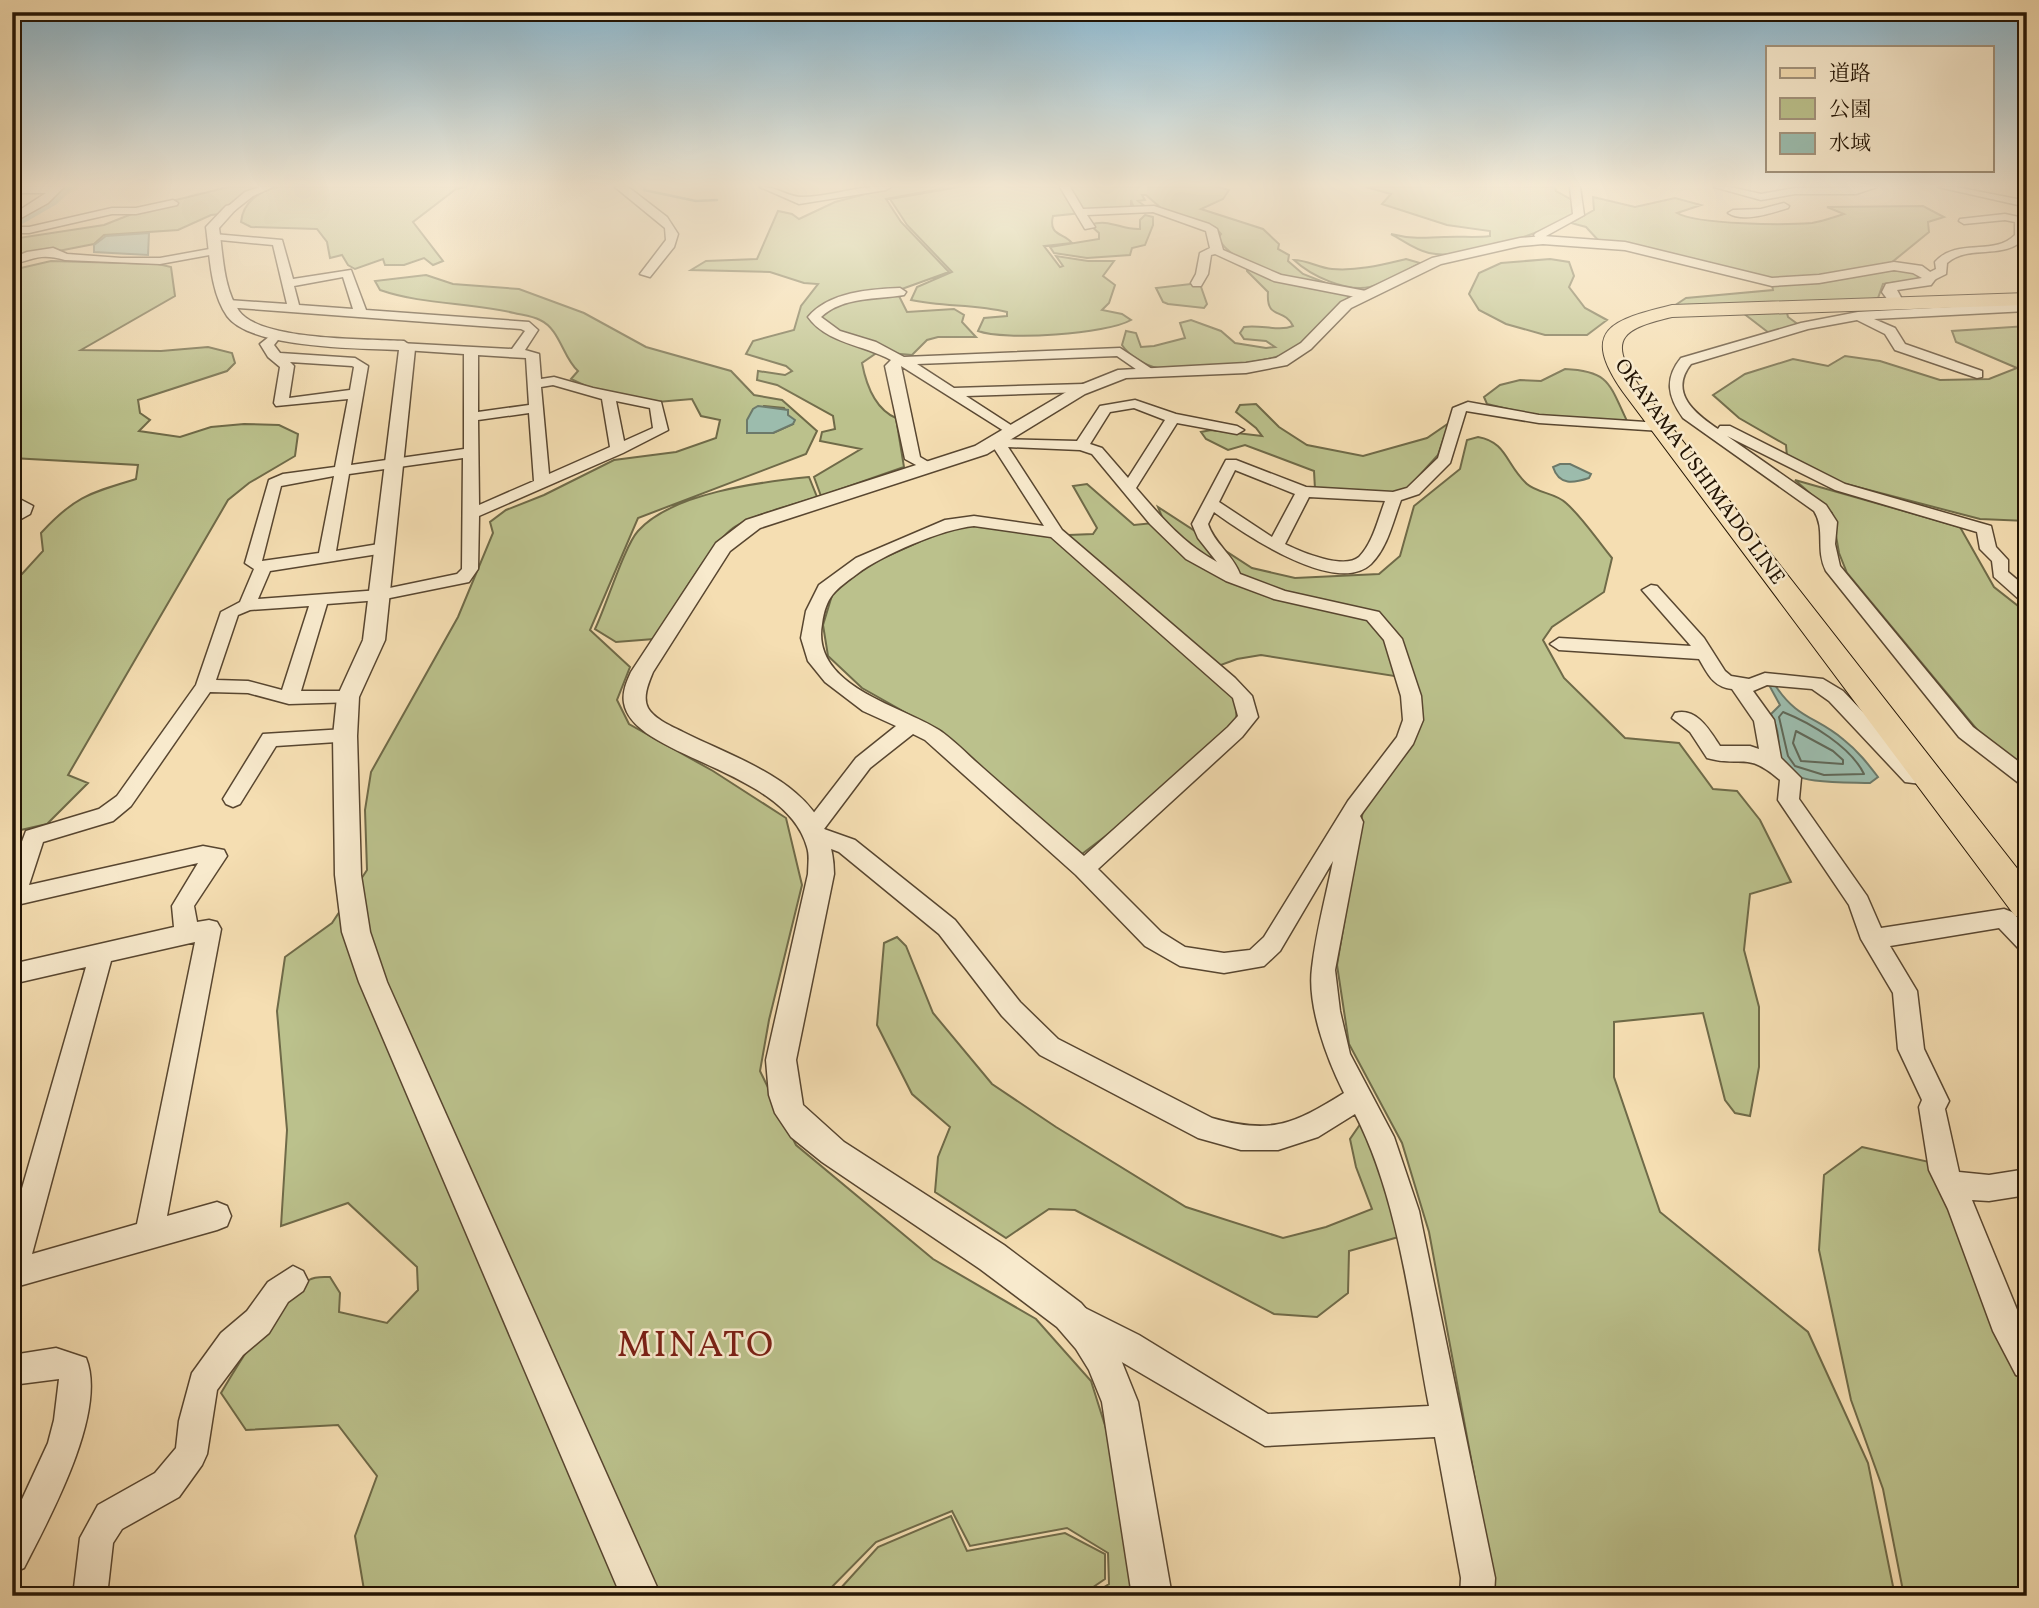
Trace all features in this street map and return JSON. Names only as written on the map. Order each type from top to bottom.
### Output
[{"type":"main road","name":"OKAYAMA USHIMADO LINE","points":[[2027,299],[1874,309],[1672,311],[1632,320],[1611,338],[1611,351],[1616,365],[2027,906]]},
{"type":"street","points":[[218,262],[221,284],[236,318],[245,326],[275,336],[532,354],[542,483]]},
{"type":"street","points":[[283,262],[294,309]]},
{"type":"street","points":[[646,274],[655,262]]},
{"type":"street","points":[[1197,283],[1204,262]]},
{"type":"street","points":[[1244,262],[1279,278],[1366,295]]},
{"type":"street","points":[[1435,262],[1346,305],[1306,346],[1281,362],[1246,368],[1124,373],[1084,388],[1005,437],[929,467],[766,518],[742,531],[717,555],[636,686],[635,708],[645,720],[778,790],[798,806],[815,831],[821,850],[821,874],[781,1060],[781,1079],[790,1113],[817,1140],[992,1257],[1069,1315],[1128,1346],[1265,1430],[1448,1421]]},
{"type":"street","points":[[1695,262],[1772,282],[1819,279],[1894,266],[1917,269],[1930,277]]},
{"type":"street","points":[[1874,309],[1891,287],[1926,282],[1942,271],[1941,262]]},
{"type":"street","points":[[288,283],[347,273],[361,314]]},
{"type":"street","points":[[900,292],[866,294],[835,304],[814,317],[819,326],[878,348],[949,392],[1005,437],[1056,533],[1242,696],[1248,717],[1235,732],[1084,869]]},
{"type":"street","points":[[228,304],[524,325],[532,330],[516,354]]},
{"type":"street","points":[[2027,307],[1874,309],[1686,361],[1676,376],[1678,402],[1682,408],[1746,458],[1820,508],[1829,522],[1826,544],[1832,567],[1966,732],[2027,779]]},
{"type":"street","points":[[1874,309],[1900,346],[1977,374]]},
{"type":"street","points":[[275,336],[267,344],[273,354],[287,366],[281,403],[355,394]]},
{"type":"street","points":[[404,346],[408,354],[374,640],[348,697],[345,736],[348,875],[356,932],[373,982],[641,1596]]},
{"type":"street","points":[[13,899],[34,837],[106,815],[124,801],[205,686],[230,612],[247,606],[380,595],[463,578],[470,569],[471,351]]},
{"type":"street","points":[[929,467],[913,459],[892,366],[898,361],[1120,352],[1148,371]]},
{"type":"street","points":[[278,357],[355,362],[361,366],[327,557]]},
{"type":"street","points":[[471,514],[661,430],[656,405],[590,392],[554,381],[534,384]]},
{"type":"street","points":[[949,392],[1084,388]]},
{"type":"street","points":[[608,394],[618,450]]},
{"type":"street","points":[[1082,446],[1105,409],[1135,404],[1172,418],[1237,430]]},
{"type":"street","points":[[1232,577],[1230,568],[1202,533],[1200,524],[1231,463],[1304,492],[1394,497],[1413,491],[1445,460],[1460,408],[1468,406],[1539,419],[1661,426]]},
{"type":"street","points":[[471,417],[536,408]]},
{"type":"street","points":[[1682,408],[1729,430],[1796,469],[1842,487],[1985,528],[1988,549],[2000,560],[2000,573],[2027,597]]},
{"type":"street","points":[[1128,489],[1172,418]]},
{"type":"street","points":[[1005,437],[1082,446],[1097,452],[1156,521],[1192,555],[1232,577],[1280,596],[1373,616],[1394,639],[1408,684],[1413,720],[1406,739],[1355,806],[1272,944],[1256,960],[1224,963],[1180,956],[1153,939],[1084,869],[932,735],[870,706],[832,678],[817,661],[810,638],[815,611],[825,589],[862,562],[951,523],[974,521],[1056,533]]},
{"type":"street","points":[[385,548],[263,567],[253,563],[274,483],[283,479],[471,452]]},
{"type":"street","points":[[1275,547],[1304,492]]},
{"type":"street","points":[[1209,502],[1275,547],[1317,564],[1345,566],[1362,564],[1372,551],[1394,497]]},
{"type":"street","points":[[12,500],[25,506],[24,511],[12,519]]},
{"type":"street","points":[[247,606],[263,567]]},
{"type":"street","points":[[1651,590],[1698,642],[1718,676],[1726,682],[1751,685],[1765,679],[1816,684],[1836,696],[1912,777],[1929,778]]},
{"type":"street","points":[[289,698],[319,601]]},
{"type":"street","points":[[1559,643],[1705,653]]},
{"type":"street","points":[[1738,683],[1764,720],[1771,761]]},
{"type":"street","points":[[205,686],[248,687],[289,698],[348,697]]},
{"type":"street","points":[[1682,718],[1697,727],[1714,754],[1750,753],[1771,761],[1791,778],[1788,800],[1859,902],[1872,939],[1905,991],[1911,1049],[1937,1101],[1932,1107],[1943,1170],[2008,1331],[2027,1364]]},
{"type":"street","points":[[815,831],[863,763],[911,725]]},
{"type":"street","points":[[233,799],[271,739],[345,736]]},
{"type":"street","points":[[1355,806],[1323,970],[1328,1011],[1338,1056],[1381,1137],[1405,1211],[1478,1578],[1477,1596]]},
{"type":"street","points":[[815,831],[847,846],[947,927],[1011,1009],[1049,1047],[1207,1129],[1230,1136],[1253,1138],[1299,1133],[1359,1098]]},
{"type":"street","points":[[13,899],[203,854],[216,856],[183,906],[187,933]]},
{"type":"street","points":[[1872,939],[2004,918],[2027,942]]},
{"type":"street","points":[[12,974],[209,929],[149,1235]]},
{"type":"street","points":[[12,1274],[101,955]]},
{"type":"street","points":[[1951,1185],[1989,1188],[2027,1182]]},
{"type":"street","points":[[12,1274],[216,1216]]},
{"type":"street","points":[[90,1596],[97,1538],[110,1517],[167,1485],[191,1454],[203,1384],[232,1344],[258,1322],[278,1292],[293,1281]]},
{"type":"street","points":[[1069,1315],[1102,1358],[1120,1402],[1152,1596]]},
{"type":"street","points":[[12,1370],[56,1363],[75,1368],[75,1398],[58,1466],[12,1556]]},
{"type":"green space","points":[[46,262],[158,264],[171,267],[175,296],[81,350],[161,351],[208,347],[232,353],[235,363],[227,371],[138,400],[140,413],[150,420],[139,431],[180,437],[211,427],[244,424],[279,425],[298,434],[295,456],[249,483],[228,500],[68,775],[88,783],[47,824],[12,832],[12,575],[22,574],[43,551],[41,533],[64,511],[95,492],[136,479],[138,465],[12,458],[12,270]]},
{"type":"green space","points":[[346,262],[374,262],[355,269]]},
{"type":"green space","points":[[384,262],[412,262],[404,265],[385,265]]},
{"type":"green space","points":[[704,262],[939,262],[949,272],[899,290],[899,296],[907,312],[954,309],[964,315],[962,322],[976,337],[938,337],[927,340],[912,355],[878,352],[862,363],[877,402],[882,409],[896,418],[904,467],[821,496],[814,477],[861,449],[820,441],[822,432],[835,429],[833,416],[777,385],[757,380],[758,371],[785,375],[792,371],[786,366],[746,354],[753,341],[794,330],[801,306],[818,284],[804,283],[770,272],[691,270]]},
{"type":"green space","points":[[942,262],[1056,262],[1060,267],[1063,266],[1060,262],[1113,262],[1103,276],[1115,285],[1109,303],[1102,310],[1122,314],[1131,320],[1101,329],[1032,336],[978,331],[984,318],[1007,316],[1007,312],[911,300],[917,287],[952,272]]},
{"type":"green space","points":[[1247,262],[1289,262],[1303,274],[1336,287],[1289,277]]},
{"type":"green space","points":[[1297,262],[1327,268],[1369,267],[1392,262],[1420,263],[1383,283],[1361,288],[1329,281]]},
{"type":"green space","points":[[1569,262],[1574,276],[1569,287],[1585,308],[1607,320],[1587,335],[1545,335],[1506,324],[1479,310],[1469,294],[1479,273],[1501,263]]},
{"type":"green space","points":[[1704,262],[1892,262],[1886,271],[1911,271],[1920,276],[1916,280],[1883,284],[1878,298],[1787,313],[1788,317],[1799,325],[1769,333],[1743,313],[1674,306],[1686,298],[1773,290],[1771,279]]},
{"type":"green space","points":[[1247,267],[1351,296],[1295,347],[1276,357],[1203,368],[1169,369],[1158,368],[1138,360],[1122,345],[1126,331],[1136,333],[1141,347],[1185,338],[1180,323],[1191,320],[1221,331],[1235,343],[1275,347],[1266,341],[1244,339],[1240,333],[1244,327],[1293,326],[1270,307],[1268,292],[1247,271]]},
{"type":"green space","points":[[426,275],[453,284],[519,289],[584,313],[646,347],[731,371],[754,395],[782,400],[817,431],[806,454],[638,518],[590,630],[630,667],[617,700],[629,724],[713,771],[786,818],[802,885],[769,1020],[760,1071],[796,1145],[933,1259],[1036,1319],[1091,1381],[1120,1473],[1139,1596],[1090,1596],[1109,1584],[1108,1553],[1067,1528],[970,1546],[952,1511],[876,1542],[823,1596],[365,1596],[355,1536],[377,1476],[338,1425],[246,1430],[221,1393],[272,1316],[297,1289],[311,1279],[330,1277],[340,1293],[339,1312],[387,1323],[418,1290],[417,1267],[348,1203],[281,1226],[287,1130],[277,1011],[285,957],[332,923],[367,870],[365,810],[371,772],[458,617],[493,533],[490,522],[506,510],[544,495],[614,460],[676,452],[716,438],[720,420],[701,416],[692,399],[657,402],[588,387],[571,379],[578,371],[552,330],[537,319],[497,309],[396,295],[380,290],[375,281]],"holes":[[[764,406],[784,408],[793,424],[773,433],[762,433]]]},
{"type":"green space","points":[[1200,284],[1207,304],[1204,308],[1163,302],[1156,288]]},
{"type":"green space","points":[[2027,326],[2027,521],[1980,519],[1842,483],[1787,457],[1786,445],[1739,418],[1713,395],[1745,374],[1793,359],[1828,366],[1845,356],[1880,361],[1940,380],[1989,379],[2017,368],[1956,342],[1952,331]]},
{"type":"green space","points":[[1565,369],[1599,376],[1611,388],[1627,421],[1546,418],[1487,404],[1484,397],[1500,385],[1520,380],[1541,381]]},
{"type":"green space","points":[[1256,404],[1279,427],[1307,445],[1363,456],[1427,438],[1449,423],[1438,455],[1407,489],[1384,494],[1315,489],[1314,471],[1245,445],[1228,450],[1206,439],[1201,432],[1211,430],[1262,436],[1236,412],[1240,405]]},
{"type":"green space","points":[[1478,437],[1501,449],[1527,484],[1566,503],[1612,558],[1604,592],[1552,627],[1543,640],[1564,678],[1625,738],[1679,743],[1713,789],[1737,791],[1760,820],[1791,882],[1750,894],[1744,950],[1759,1007],[1759,1067],[1750,1116],[1735,1113],[1725,1100],[1703,1013],[1614,1022],[1614,1077],[1660,1212],[1808,1332],[1868,1463],[1895,1596],[1490,1596],[1493,1577],[1429,1232],[1402,1143],[1349,1044],[1337,965],[1363,810],[1411,747],[1414,679],[1261,655],[1237,659],[1207,670],[1233,697],[1236,720],[1124,822],[1082,854],[940,732],[862,688],[828,656],[823,625],[833,592],[872,563],[952,527],[973,525],[1044,536],[1093,534],[1097,528],[1073,486],[1087,484],[1134,525],[1164,522],[1158,507],[1252,568],[1295,578],[1379,574],[1400,556],[1414,506],[1460,469],[1467,440]]},
{"type":"green space","points":[[809,477],[817,497],[755,517],[736,526],[727,534],[704,561],[654,639],[616,642],[595,629],[633,538],[653,518],[672,507],[718,492]]},
{"type":"green space","points":[[1795,480],[1960,527],[1994,587],[2027,613],[2027,770],[1979,732],[1847,573],[1839,553],[1832,513]]},
{"type":"green space","points":[[897,937],[906,946],[933,1013],[992,1084],[1186,1207],[1283,1238],[1326,1227],[1372,1209],[1356,1167],[1350,1139],[1361,1123],[1373,1141],[1402,1236],[1349,1251],[1348,1293],[1317,1317],[1274,1314],[1075,1210],[1049,1209],[1006,1238],[935,1192],[938,1157],[950,1127],[912,1094],[877,1025],[884,943]]},
{"type":"green space","points":[[1862,1147],[1934,1163],[1993,1319],[2027,1391],[2027,1596],[1904,1596],[1883,1489],[1851,1400],[1819,1250],[1824,1175]]},
{"type":"green space","points":[[951,1516],[967,1551],[1065,1533],[1105,1554],[1105,1579],[1080,1596],[844,1596],[840,1589],[878,1547]]},
{"type":"water","points":[[758,406],[788,410],[788,415],[795,420],[793,424],[773,433],[747,433],[747,420]]},
{"type":"water","points":[[1570,464],[1591,474],[1589,478],[1578,481],[1563,480],[1553,467]]},
{"type":"water","points":[[1769,685],[1775,685],[1792,705],[1849,744],[1878,777],[1870,783],[1811,780],[1790,773],[1784,768],[1771,714],[1780,705]]},
{"type":"district","name":"MINATO","points":[[696,1346]]}]
